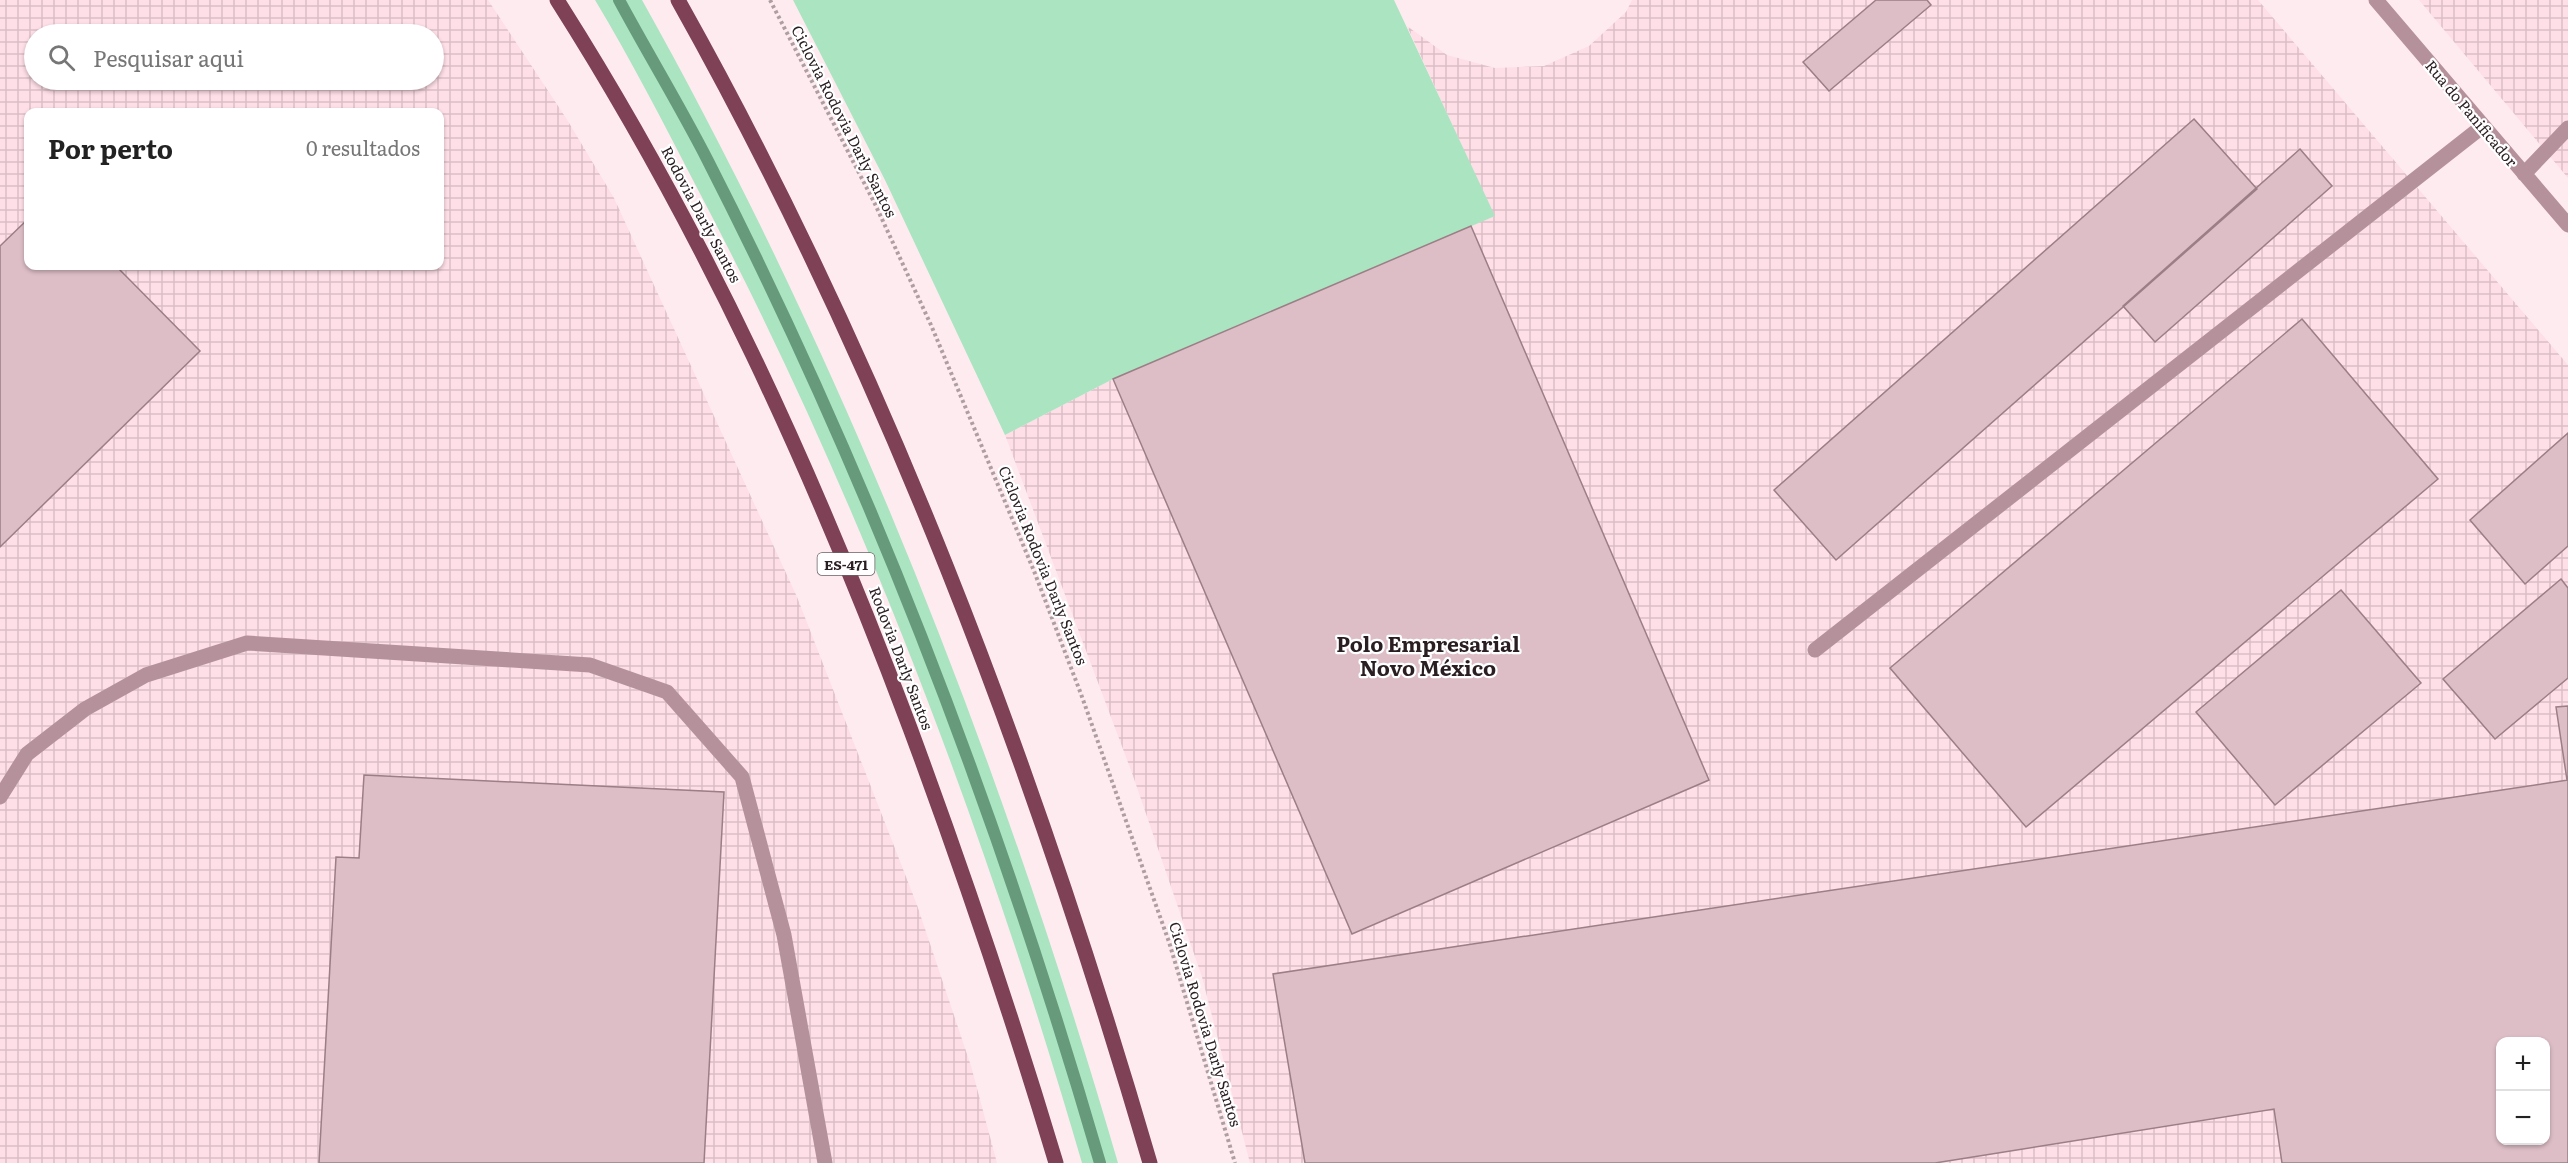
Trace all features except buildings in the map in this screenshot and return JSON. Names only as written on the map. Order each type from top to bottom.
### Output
[{"type":"main road","name":"Rodovia Darly Santos","points":[[558,0],[623,107],[717,278],[774,396],[825,514],[874,633],[964,876],[1006,997],[1056,1163]]},
{"type":"main road","points":[[678,0],[802,240],[867,380],[950,578],[1092,968],[1150,1163]]},
{"type":"street","name":"Rua do Panificador","points":[[2376,0],[2568,225]]},
{"type":"street","points":[[1815,650],[2483,126]]},
{"type":"street","points":[[2524,174],[2568,128]]},
{"type":"street","points":[[0,797],[27,754],[85,709],[146,675],[247,643],[590,665],[667,692],[742,777],[784,935],[825,1163]]},
{"type":"path","name":"Ciclovia Rodovia Darly Santos","points":[[770,0],[875,204],[931,325],[1034,571],[1081,694],[1169,942],[1235,1163]]},
{"type":"shaded area","points":[[0,0],[488,0],[566,118],[614,198],[797,597],[917,905],[971,1066],[997,1163],[0,1163]]},
{"type":"shaded area","points":[[1632,0],[2258,0],[2568,365],[2568,1163],[1250,1163],[1202,977],[1132,773],[1005,435],[1113,379],[1494,216],[1407,26],[1447,55],[1495,68],[1544,66],[1589,46],[1626,12]]},
{"type":"shaded area","points":[[2419,0],[2568,0],[2568,178]]},
{"type":"green space","points":[[595,0],[642,0],[717,139],[852,423],[913,568],[970,715],[1023,863],[1118,1163],[1082,1163],[1044,1037],[960,787],[864,541],[755,301],[659,114]]},
{"type":"green space","points":[[793,0],[1394,0],[1495,216],[1113,379],[1005,435],[885,180]]},
{"type":"waterway","points":[[619,0],[697,141],[768,282],[877,528],[928,653],[975,779],[1061,1034],[1100,1163]]},
{"type":"district","name":"Polo Empresarial Novo México","points":[[1428,654]]}]
